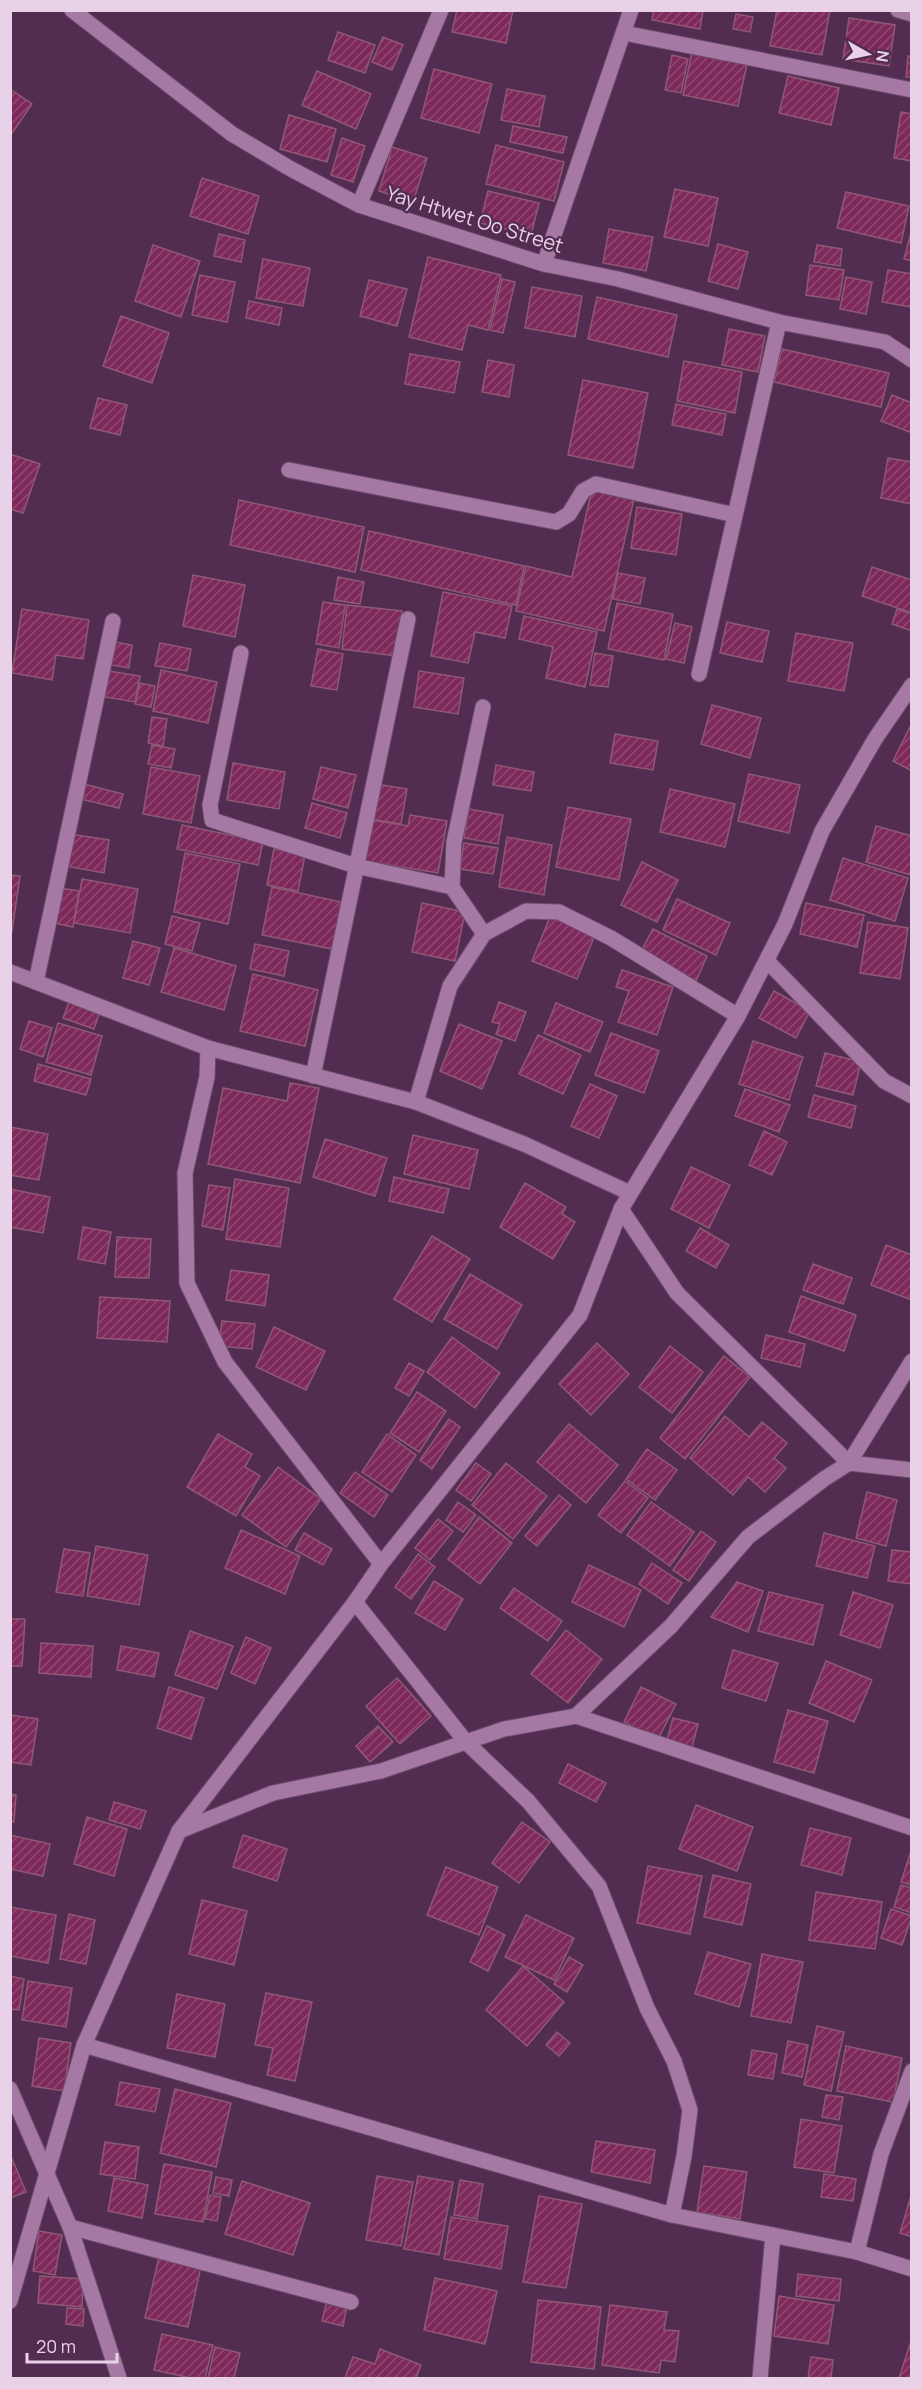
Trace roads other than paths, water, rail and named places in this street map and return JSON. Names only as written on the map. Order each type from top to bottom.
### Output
[{"type":"street","name":"Yay Htwet Oo Street","points":[[72,10],[232,134],[359,205],[544,264],[618,279],[779,322],[885,342],[912,360]]},
{"type":"street","points":[[359,205],[441,10]]},
{"type":"street","points":[[544,264],[631,10]]},
{"type":"street","points":[[898,10],[912,14]]},
{"type":"street","points":[[624,33],[912,90]]},
{"type":"street","points":[[699,674],[779,322]]},
{"type":"street","points":[[289,470],[556,522],[569,514],[583,491],[596,484],[735,515]]},
{"type":"street","points":[[313,1076],[408,619]]},
{"type":"street","points":[[36,982],[113,621]]},
{"type":"street","points":[[241,653],[210,806],[212,819],[356,866],[452,887]]},
{"type":"street","points":[[10,2301],[84,2045],[179,1831],[356,1602],[381,1564],[579,1315],[621,1209],[738,1016],[785,924],[822,831],[875,739],[912,685]]},
{"type":"street","points":[[483,707],[454,842],[452,887],[484,934]]},
{"type":"street","points":[[416,1102],[450,986],[484,934],[526,911],[559,912],[611,938],[738,1016]]},
{"type":"street","points":[[767,961],[884,1081],[912,1096]]},
{"type":"street","points":[[10,972],[208,1048],[416,1102],[524,1144],[630,1193]]},
{"type":"street","points":[[208,1048],[207,1077],[185,1173],[187,1283],[225,1362],[381,1564]]},
{"type":"street","points":[[621,1209],[677,1293],[849,1463],[912,1470]]},
{"type":"street","points":[[576,1716],[671,1626],[748,1537],[824,1479],[849,1463],[912,1361]]},
{"type":"street","points":[[356,1602],[466,1742],[528,1801],[599,1886],[647,2008],[674,2061],[690,2110],[684,2156],[672,2215]]},
{"type":"street","points":[[179,1831],[273,1793],[381,1772],[504,1729],[576,1716],[912,1828]]},
{"type":"street","points":[[84,2045],[672,2215],[857,2252],[912,2269]]},
{"type":"street","points":[[857,2252],[881,2154],[912,2071]]},
{"type":"street","points":[[10,2089],[70,2227],[119,2379]]},
{"type":"street","points":[[70,2227],[351,2302]]},
{"type":"street","points":[[760,2379],[772,2235]]}]
